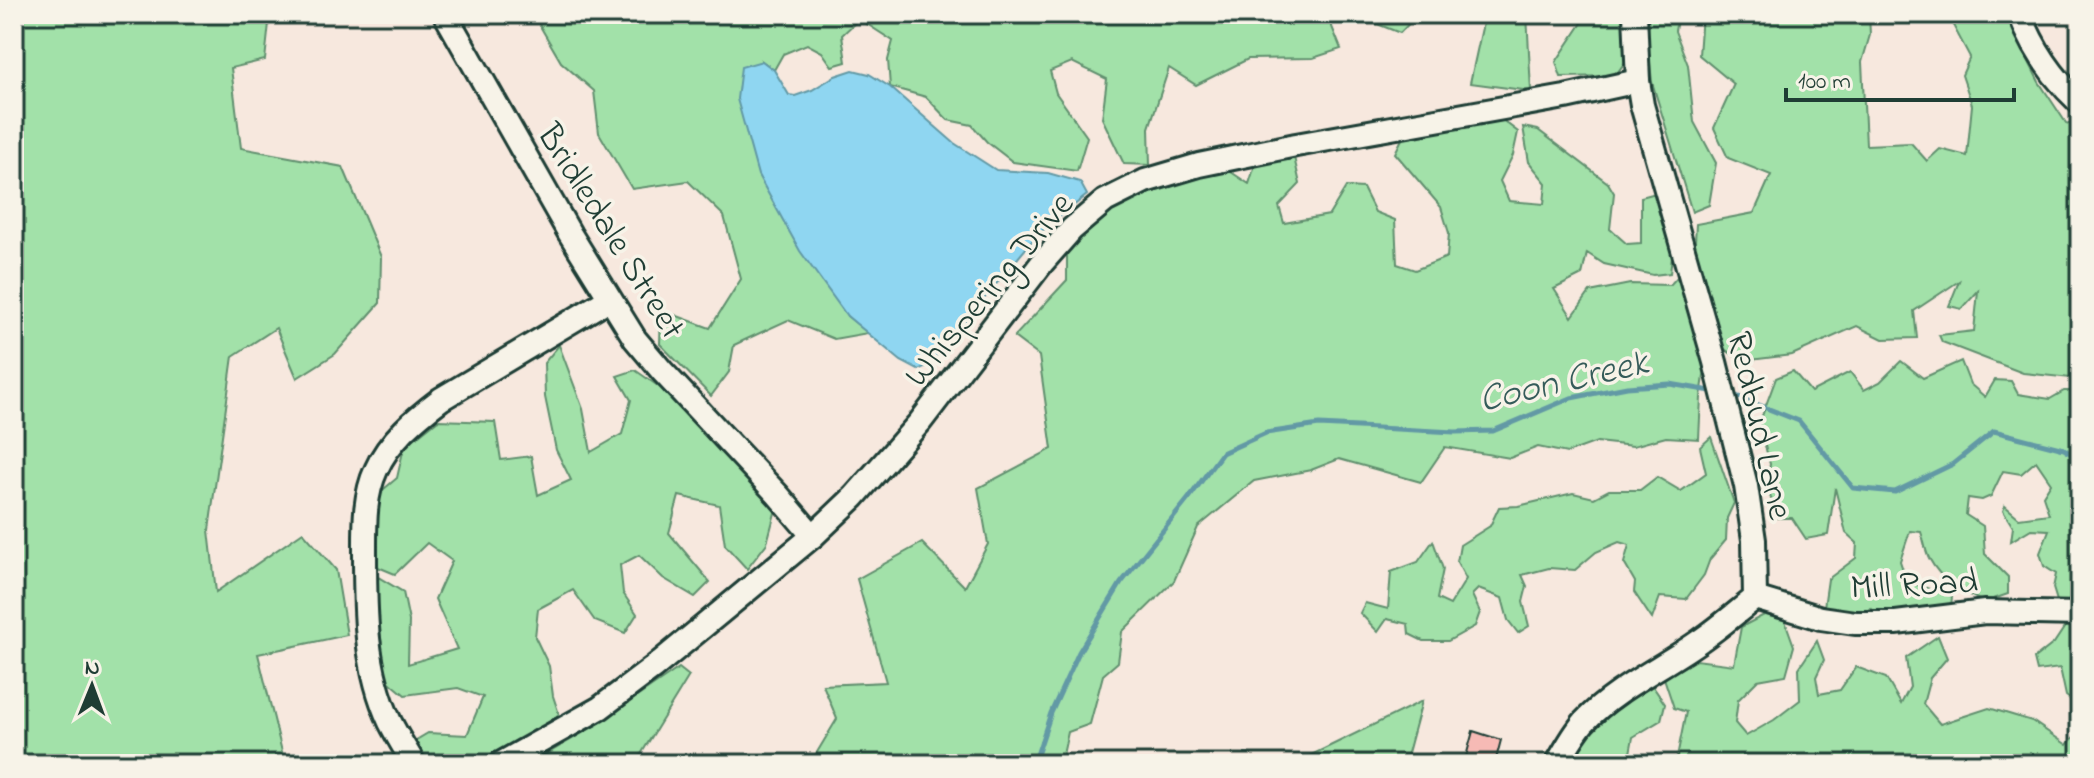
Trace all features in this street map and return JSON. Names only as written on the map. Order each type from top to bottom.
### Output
[{"type":"street","name":"Bridledale Street","points":[[445,14],[562,220],[635,339],[813,536]]},
{"type":"street","name":"Redbud Lane","points":[[1635,14],[1642,105],[1693,280],[1746,486],[1754,540],[1755,598]]},
{"type":"street","points":[[2020,14],[2043,62],[2080,103]]},
{"type":"street","name":"Whispering Drive","points":[[500,764],[600,708],[813,536],[862,488],[920,422],[1042,263],[1072,229],[1092,210],[1125,190],[1199,165],[1638,81]]},
{"type":"street","points":[[414,764],[389,721],[369,653],[365,606],[365,519],[375,470],[398,436],[441,399],[609,299]]},
{"type":"street","points":[[1557,764],[1570,740],[1599,708],[1701,641],[1755,598]]},
{"type":"street","name":"Mill Road","points":[[1755,598],[1821,618],[1855,623],[1896,623],[1985,612],[2080,614]]},
{"type":"green space","points":[[14,14],[270,14],[265,60],[231,68],[241,148],[343,167],[381,257],[380,303],[335,354],[297,378],[276,328],[233,356],[209,530],[216,592],[303,532],[336,570],[347,635],[258,654],[285,764],[14,764]]},
{"type":"green space","points":[[533,14],[1339,14],[1330,22],[1341,49],[1313,58],[1248,59],[1196,85],[1169,68],[1149,128],[1150,165],[1124,164],[1102,118],[1107,79],[1072,62],[1050,71],[1056,93],[1087,137],[1077,171],[1013,162],[987,142],[972,125],[948,120],[926,97],[890,87],[888,60],[893,41],[859,19],[842,35],[846,62],[832,66],[822,52],[807,44],[783,54],[774,70],[762,61],[847,316],[868,333],[834,339],[788,320],[734,345],[729,372],[711,396],[660,344],[661,310],[710,328],[741,279],[724,216],[688,181],[632,189],[599,133],[594,91],[561,62]]},
{"type":"green space","points":[[1352,14],[1418,14],[1400,33]]},
{"type":"green space","points":[[1485,14],[1527,14],[1531,91],[1470,83]]},
{"type":"green space","points":[[1588,14],[1621,14],[1630,55],[1615,76],[1561,77],[1556,62]]},
{"type":"green space","points":[[1645,14],[1678,14],[1675,31],[1688,65],[1694,122],[1716,163],[1709,205],[1692,212],[1652,82]]},
{"type":"green space","points":[[1702,14],[1869,14],[1870,35],[1862,62],[1866,145],[1911,143],[1927,161],[1940,149],[1967,156],[1972,105],[1962,75],[1970,57],[1947,14],[2005,14],[2039,82],[2066,123],[2080,128],[2080,379],[2023,373],[1942,342],[1939,335],[1974,331],[1978,291],[1962,309],[1949,306],[1959,281],[1914,311],[1917,338],[1883,339],[1857,326],[1792,355],[1742,361],[1720,346],[1694,259],[1696,224],[1754,213],[1771,175],[1728,158],[1714,128],[1734,84],[1699,55]]},
{"type":"green space","points":[[1497,116],[1518,132],[1513,155],[1500,181],[1509,201],[1544,204],[1546,183],[1529,162],[1523,127],[1538,130],[1608,183],[1614,193],[1610,229],[1627,244],[1641,243],[1641,197],[1656,193],[1674,241],[1670,273],[1653,275],[1604,264],[1587,253],[1582,275],[1554,289],[1572,317],[1590,292],[1630,284],[1670,285],[1680,274],[1710,360],[1701,397],[1699,439],[1666,437],[1633,446],[1597,442],[1567,453],[1538,447],[1510,458],[1445,447],[1421,482],[1339,459],[1311,470],[1254,481],[1198,527],[1174,581],[1122,632],[1118,662],[1103,675],[1090,724],[1068,732],[1061,764],[810,764],[837,719],[823,685],[886,682],[857,579],[922,543],[965,587],[988,544],[978,488],[1052,449],[1039,356],[1014,337],[1067,280],[1067,246],[1103,211],[1185,175],[1228,170],[1249,184],[1256,162],[1294,157],[1300,184],[1279,206],[1284,223],[1329,215],[1346,187],[1363,188],[1375,212],[1395,220],[1397,264],[1415,270],[1447,257],[1449,233],[1441,207],[1395,153],[1405,133]]},
{"type":"green space","points":[[559,345],[583,409],[591,452],[622,434],[631,400],[617,376],[635,370],[671,395],[776,509],[767,543],[747,569],[725,545],[719,505],[679,496],[669,533],[710,582],[695,597],[663,578],[639,555],[620,565],[623,593],[637,614],[625,633],[595,621],[573,590],[538,609],[535,637],[549,666],[559,714],[533,735],[484,764],[423,764],[413,742],[428,733],[467,735],[483,697],[458,688],[405,695],[386,679],[373,574],[403,592],[409,621],[408,664],[457,649],[435,599],[452,561],[427,543],[395,574],[371,564],[378,494],[397,478],[404,447],[438,420],[495,422],[501,460],[531,456],[538,495],[571,480],[556,450],[545,397],[544,363]]},
{"type":"green space","points":[[1901,361],[1923,378],[1961,361],[1970,384],[1985,397],[1995,380],[2011,381],[2018,394],[2050,399],[2064,391],[2080,391],[2080,603],[2057,601],[2053,588],[2056,574],[2044,566],[2040,553],[2049,530],[2031,529],[2011,541],[2013,527],[2003,511],[2005,506],[2019,518],[2049,514],[2043,496],[2051,483],[2036,461],[2021,474],[2003,471],[1991,496],[1982,500],[1968,498],[1966,515],[1983,526],[1985,554],[2008,577],[2008,594],[1985,602],[1960,590],[1934,566],[1921,532],[1910,531],[1900,561],[1907,582],[1952,596],[1951,608],[1880,619],[1871,608],[1861,620],[1824,607],[1828,579],[1856,558],[1857,543],[1846,533],[1835,488],[1828,535],[1806,539],[1792,518],[1777,518],[1767,486],[1770,464],[1759,424],[1776,378],[1793,371],[1811,392],[1850,372],[1864,390],[1880,382]]},
{"type":"green space","points":[[1711,437],[1734,503],[1727,518],[1726,540],[1710,559],[1704,575],[1686,599],[1660,597],[1652,619],[1634,592],[1635,582],[1624,563],[1629,545],[1619,542],[1596,552],[1575,570],[1549,568],[1522,575],[1527,586],[1523,602],[1529,626],[1518,633],[1508,620],[1502,598],[1478,589],[1472,595],[1480,612],[1475,626],[1448,641],[1423,641],[1409,634],[1408,624],[1387,619],[1378,632],[1360,613],[1365,603],[1388,609],[1391,572],[1418,562],[1433,541],[1443,569],[1437,599],[1450,605],[1466,579],[1457,562],[1460,545],[1490,526],[1499,507],[1518,506],[1573,493],[1594,498],[1609,490],[1640,490],[1657,477],[1681,491],[1706,473],[1700,447]]},
{"type":"green space","points":[[1768,613],[1784,618],[1794,646],[1786,675],[1758,680],[1738,700],[1735,723],[1746,736],[1800,700],[1799,668],[1817,641],[1824,660],[1816,677],[1819,694],[1840,690],[1856,667],[1886,678],[1901,704],[1910,687],[1906,658],[1938,636],[1947,658],[1930,678],[1923,704],[1940,724],[1989,708],[2032,721],[2067,745],[2080,730],[2080,764],[1674,764],[1686,712],[1674,708],[1664,678],[1696,660],[1734,665],[1741,627]]},
{"type":"green space","points":[[2066,625],[2080,630],[2080,707],[2066,696],[2060,668],[2037,671],[2034,659],[2054,643]]},
{"type":"green space","points":[[679,668],[689,676],[635,764],[530,764],[596,725]]},
{"type":"green space","points":[[1651,678],[1665,704],[1661,720],[1633,737],[1628,764],[1565,764],[1581,736]]},
{"type":"green space","points":[[1422,701],[1405,764],[1293,764]]},
{"type":"water","points":[[762,61],[774,70],[789,95],[795,96],[853,70],[869,74],[890,87],[954,143],[996,170],[1048,173],[1080,182],[1087,195],[1037,235],[929,365],[918,370],[901,361],[847,316],[800,251],[758,175],[737,99],[741,67]]},
{"type":"building","points":[[1473,731],[1501,740],[1492,764],[1464,764]]},
{"type":"waterway","name":"Coon Creek","points":[[1034,764],[1051,713],[1079,652],[1121,583],[1222,453],[1266,433],[1319,425],[1493,431],[1571,398],[1627,387],[1670,384],[1717,392]]},
{"type":"waterway","name":"Coon Creek","points":[[1731,394],[1799,421],[1853,488],[1895,492],[1953,464],[1994,431],[2064,449],[2080,460]]}]
